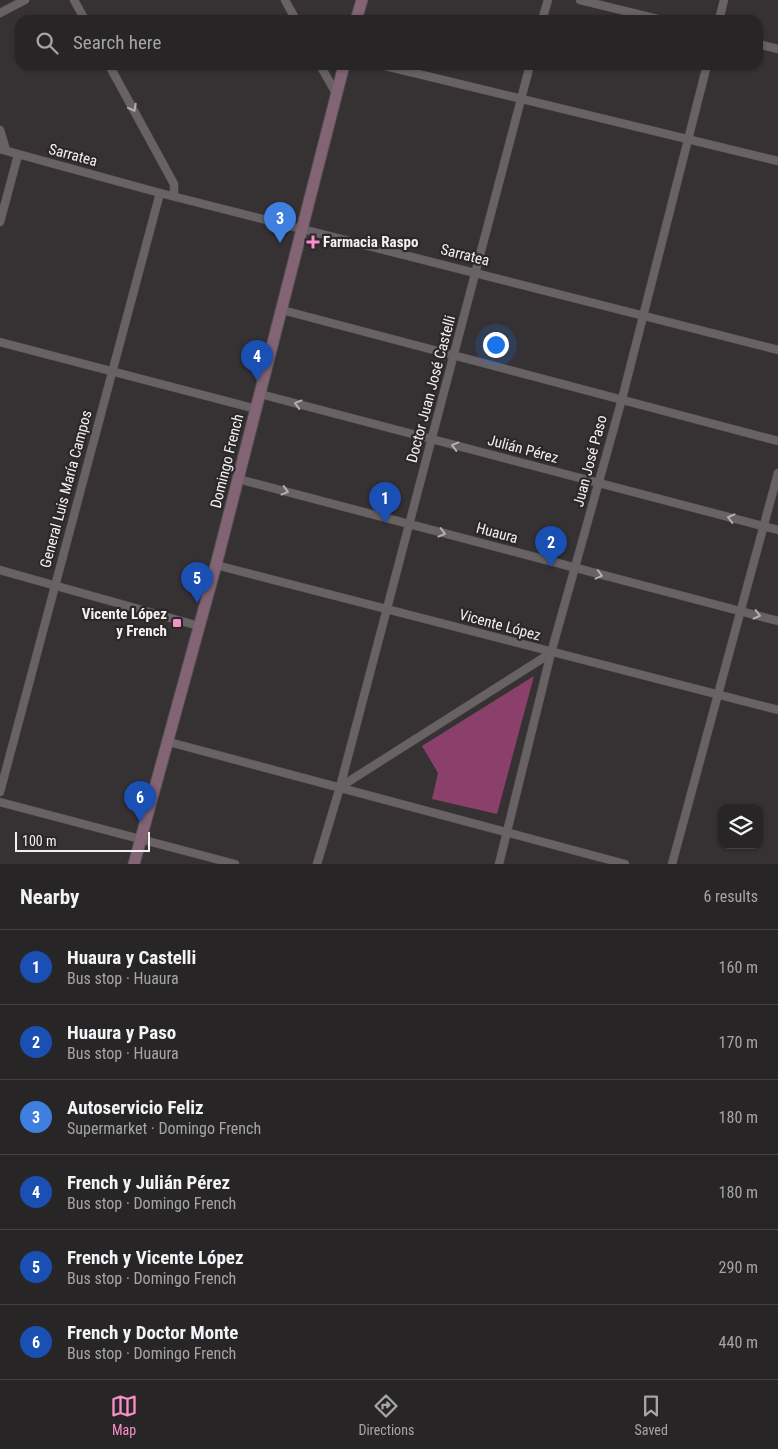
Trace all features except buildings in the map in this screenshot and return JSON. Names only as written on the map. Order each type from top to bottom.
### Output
[{"type":"street","points":[[0,13],[25,0]]},
{"type":"street","points":[[74,0],[82,15]]},
{"type":"street","points":[[285,0],[293,15]]},
{"type":"street","points":[[358,15],[362,0]]},
{"type":"street","points":[[544,15],[548,0]]},
{"type":"street","points":[[580,0],[642,15]]},
{"type":"street","points":[[720,15],[724,0]]},
{"type":"street","points":[[763,45],[778,49]]},
{"type":"street","points":[[113,70],[174,184],[174,196]]},
{"type":"street","points":[[323,70],[338,96]]},
{"type":"street","name":"Domingo French","points":[[134,864],[200,626],[338,96],[343,70]]},
{"type":"street","points":[[401,70],[778,161]]},
{"type":"street","name":"Doctor Juan José Castelli","points":[[317,864],[340,787],[477,272],[529,70]]},
{"type":"street","name":"Juan José Paso","points":[[499,864],[551,653],[622,399],[706,70]]},
{"type":"street","points":[[0,130],[3,150]]},
{"type":"street","name":"Sarratea","points":[[3,150],[303,230],[477,272],[778,350]]},
{"type":"street","points":[[0,222],[18,155]]},
{"type":"street","name":"General Luis María Campos","points":[[0,792],[160,193]]},
{"type":"street","points":[[282,310],[778,441]]},
{"type":"street","points":[[0,342],[256,409]]},
{"type":"street","name":"Julián Pérez","points":[[260,394],[778,530]]},
{"type":"street","points":[[672,864],[778,473]]},
{"type":"street","name":"Huaura","points":[[238,479],[778,621]]},
{"type":"street","name":"Vicente López","points":[[216,565],[551,653],[778,710]]},
{"type":"street","points":[[0,570],[200,626]]},
{"type":"street","points":[[340,787],[551,653]]},
{"type":"street","points":[[169,742],[625,864]]},
{"type":"street","points":[[0,802],[235,864]]},
{"type":"place","name":"Farmacia Raspo","points":[[313,242]]},
{"type":"place","name":"Autoservicio Feliz","points":[[280,243]]},
{"type":"place","name":"French y Julián Pérez","points":[[257,381]]},
{"type":"place","name":"Huaura y Castelli","points":[[385,523]]},
{"type":"place","name":"Huaura y Paso","points":[[551,567]]},
{"type":"place","name":"French y Vicente López","points":[[197,603]]},
{"type":"place","name":"Vicente López y French","points":[[177,623]]},
{"type":"place","name":"French y Doctor Monte","points":[[140,822]]}]
